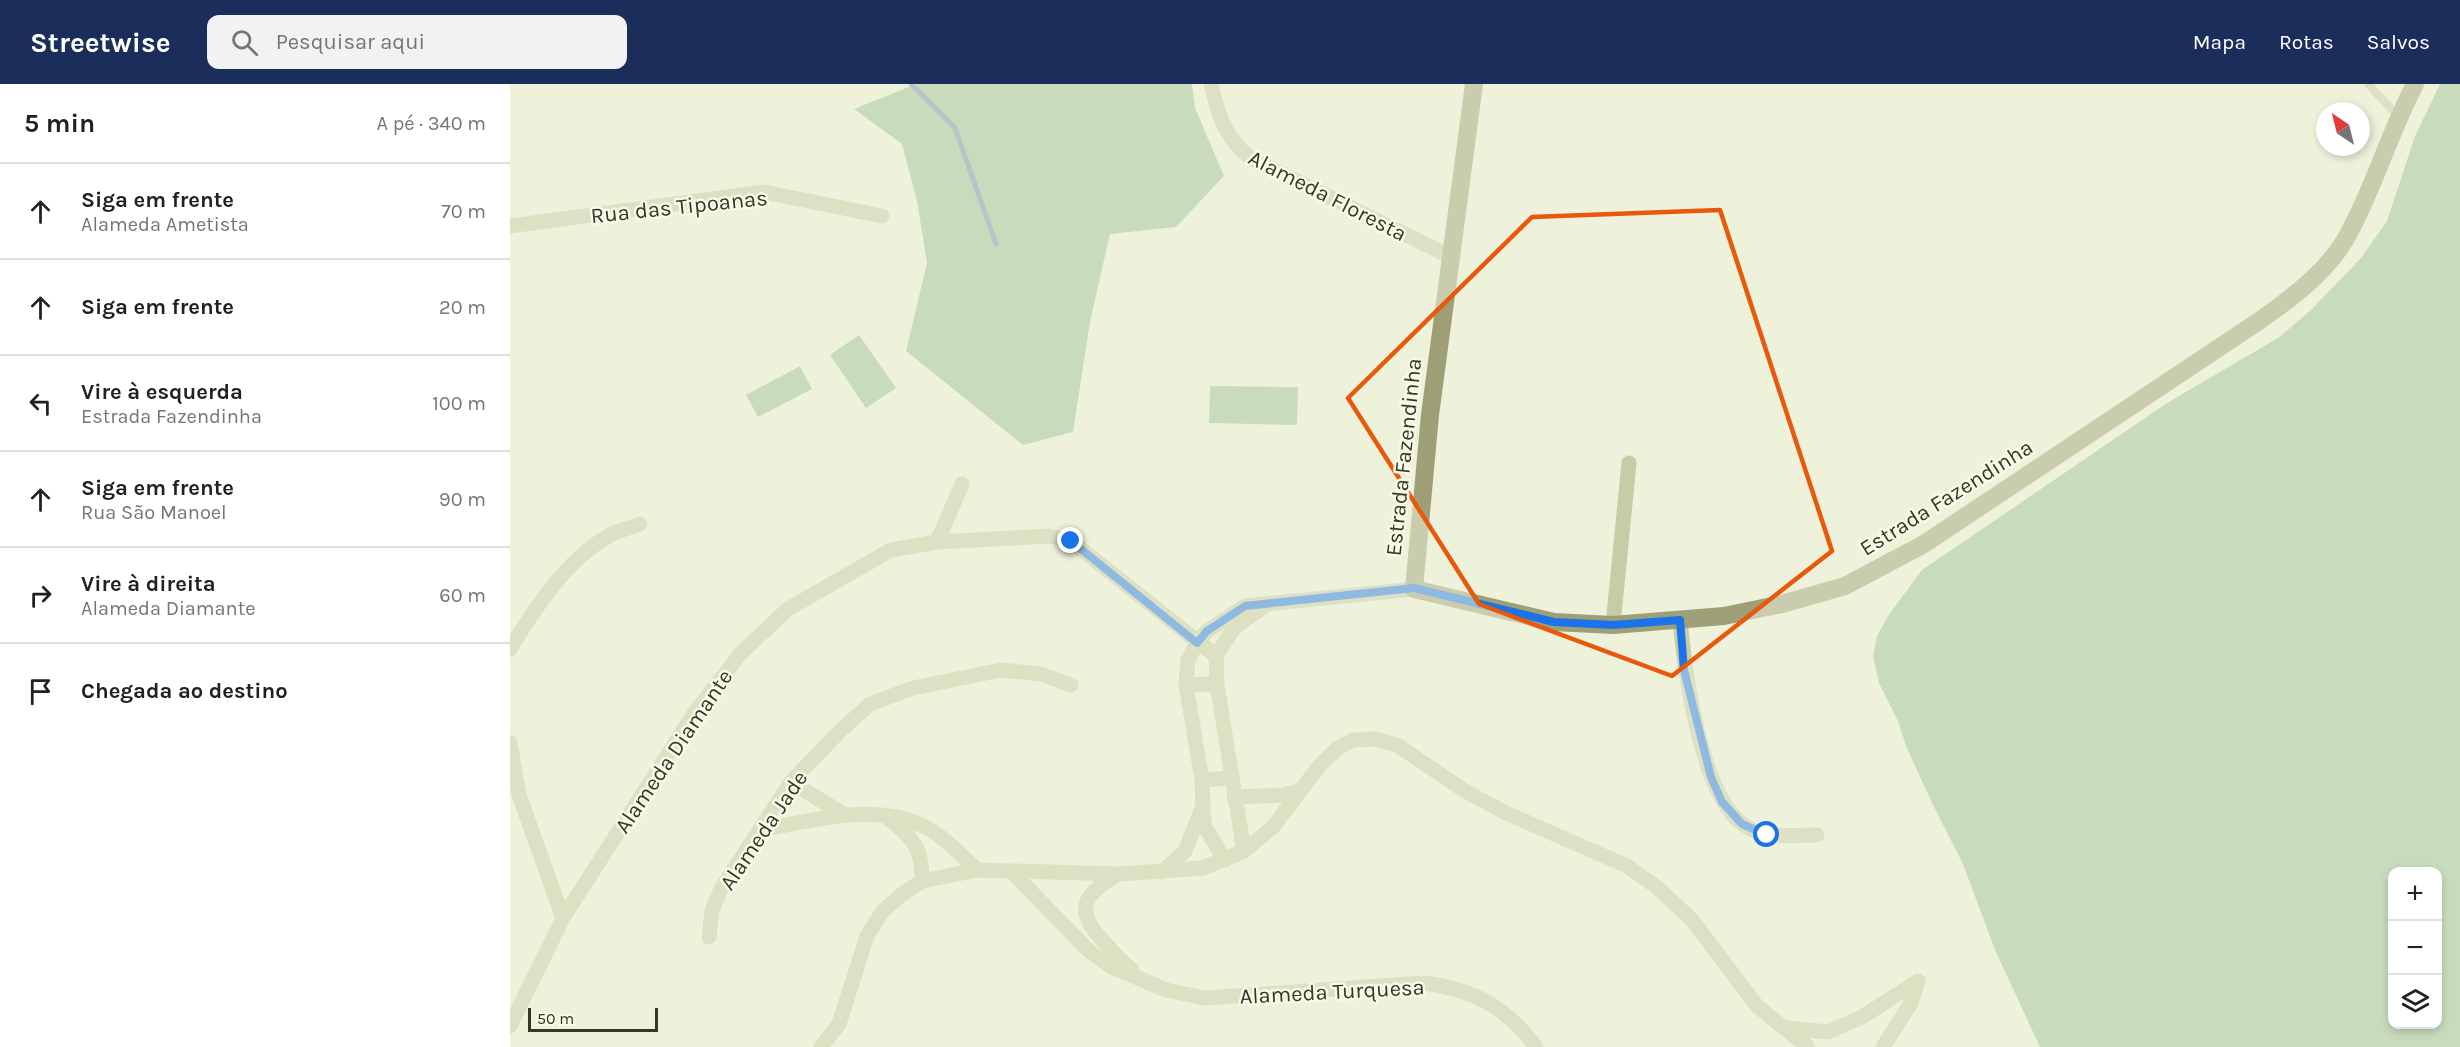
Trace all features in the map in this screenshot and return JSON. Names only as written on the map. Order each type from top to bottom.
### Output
[{"type":"street","name":"Alameda Floresta","points":[[1211,84],[1222,127],[1234,145],[1250,158],[1449,256]]},
{"type":"street","name":"Estrada Fazendinha","points":[[1474,84],[1449,256],[1430,415],[1414,588],[1554,622],[1613,625],[1680,620],[1759,609],[1845,586],[1924,544],[2259,321],[2294,296],[2324,266],[2350,233],[2398,116],[2415,84]]},
{"type":"street","name":"Rua das Tipoanas","points":[[510,226],[764,192],[882,216]]},
{"type":"street","points":[[1613,625],[1629,463]]},
{"type":"street","points":[[937,542],[962,484]]},
{"type":"street","points":[[510,649],[559,580],[584,554],[611,534],[640,524]]},
{"type":"street","name":"Alameda Diamante","points":[[510,1026],[563,918],[695,712],[741,653],[788,609],[891,550],[937,542],[1050,536],[1071,541],[1216,656]]},
{"type":"street","points":[[1225,860],[1205,827],[1202,780],[1186,686],[1188,660],[1197,643],[1207,631],[1245,606],[1414,588]]},
{"type":"street","points":[[1244,851],[1217,684],[1216,656],[1234,628],[1272,602]]},
{"type":"street","points":[[1680,620],[1684,670],[1711,777],[1722,802],[1742,824],[1767,835],[1817,835]]},
{"type":"street","name":"Alameda Jade","points":[[709,937],[712,910],[722,887],[791,782],[840,730],[870,704],[913,688],[1001,670],[1041,674],[1071,685]]},
{"type":"street","points":[[1186,686],[1217,684]]},
{"type":"street","points":[[834,1047],[839,1023],[867,936],[882,912],[922,881],[977,870],[1119,874],[1203,868],[1244,851],[1273,827],[1320,765],[1338,748],[1353,740],[1375,739],[1397,745],[1465,791],[1506,813],[1627,866],[1658,888],[1692,920],[1758,1006],[1808,1047]]},
{"type":"street","points":[[510,743],[515,790],[563,918]]},
{"type":"street","points":[[1202,780],[1231,778]]},
{"type":"street","points":[[791,782],[845,815]]},
{"type":"street","points":[[1234,797],[1282,795],[1299,791]]},
{"type":"street","points":[[1162,872],[1185,851],[1203,806]]},
{"type":"street","points":[[759,830],[845,815],[886,816],[908,820],[944,839],[977,870]]},
{"type":"street","points":[[886,816],[908,834],[917,846],[922,859],[922,881]]},
{"type":"street","name":"Alameda Turquesa","points":[[1011,871],[1088,950],[1110,966],[1166,990],[1205,998],[1424,983],[1454,987],[1483,999],[1508,1016],[1536,1047]]},
{"type":"street","name":"Alameda Turquesa","points":[[1119,874],[1091,894],[1084,906],[1085,918],[1094,932],[1120,960],[1146,982]]},
{"type":"street","points":[[1785,1027],[1828,1032],[1862,1017],[1918,981],[1911,1003],[1883,1047]]},
{"type":"street","points":[[821,1047],[839,1023]]},
{"type":"lane","points":[[2368,84],[2398,116]]},
{"type":"highlighted area","points":[[1720,210],[1832,551],[1672,676],[1479,604],[1348,398],[1532,217]]},
{"type":"green space","points":[[916,84],[1192,84],[1195,108],[1224,176],[1176,227],[1110,234],[1090,322],[1073,432],[1023,445],[906,351],[927,263],[917,201],[902,144],[854,109]]},
{"type":"green space","points":[[2440,84],[2460,84],[2460,1047],[2040,1047],[1995,950],[1963,864],[1933,805],[1906,746],[1898,721],[1879,683],[1873,656],[1877,636],[1888,616],[1922,570],[2167,403],[2278,338],[2311,310],[2361,258],[2387,221],[2415,136]]},
{"type":"green space","points":[[859,335],[896,388],[866,408],[830,355]]},
{"type":"green space","points":[[800,366],[812,389],[758,417],[746,395]]},
{"type":"green space","points":[[1210,386],[1298,387],[1297,425],[1209,423]]},
{"type":"waterway","points":[[911,84],[955,128],[996,244]]},
{"type":"route","points":[[1071,541],[1088,552],[1197,643],[1207,631],[1245,606],[1414,588],[1554,622],[1613,625],[1680,620],[1684,670],[1711,777],[1722,802],[1742,824],[1767,835]]}]
